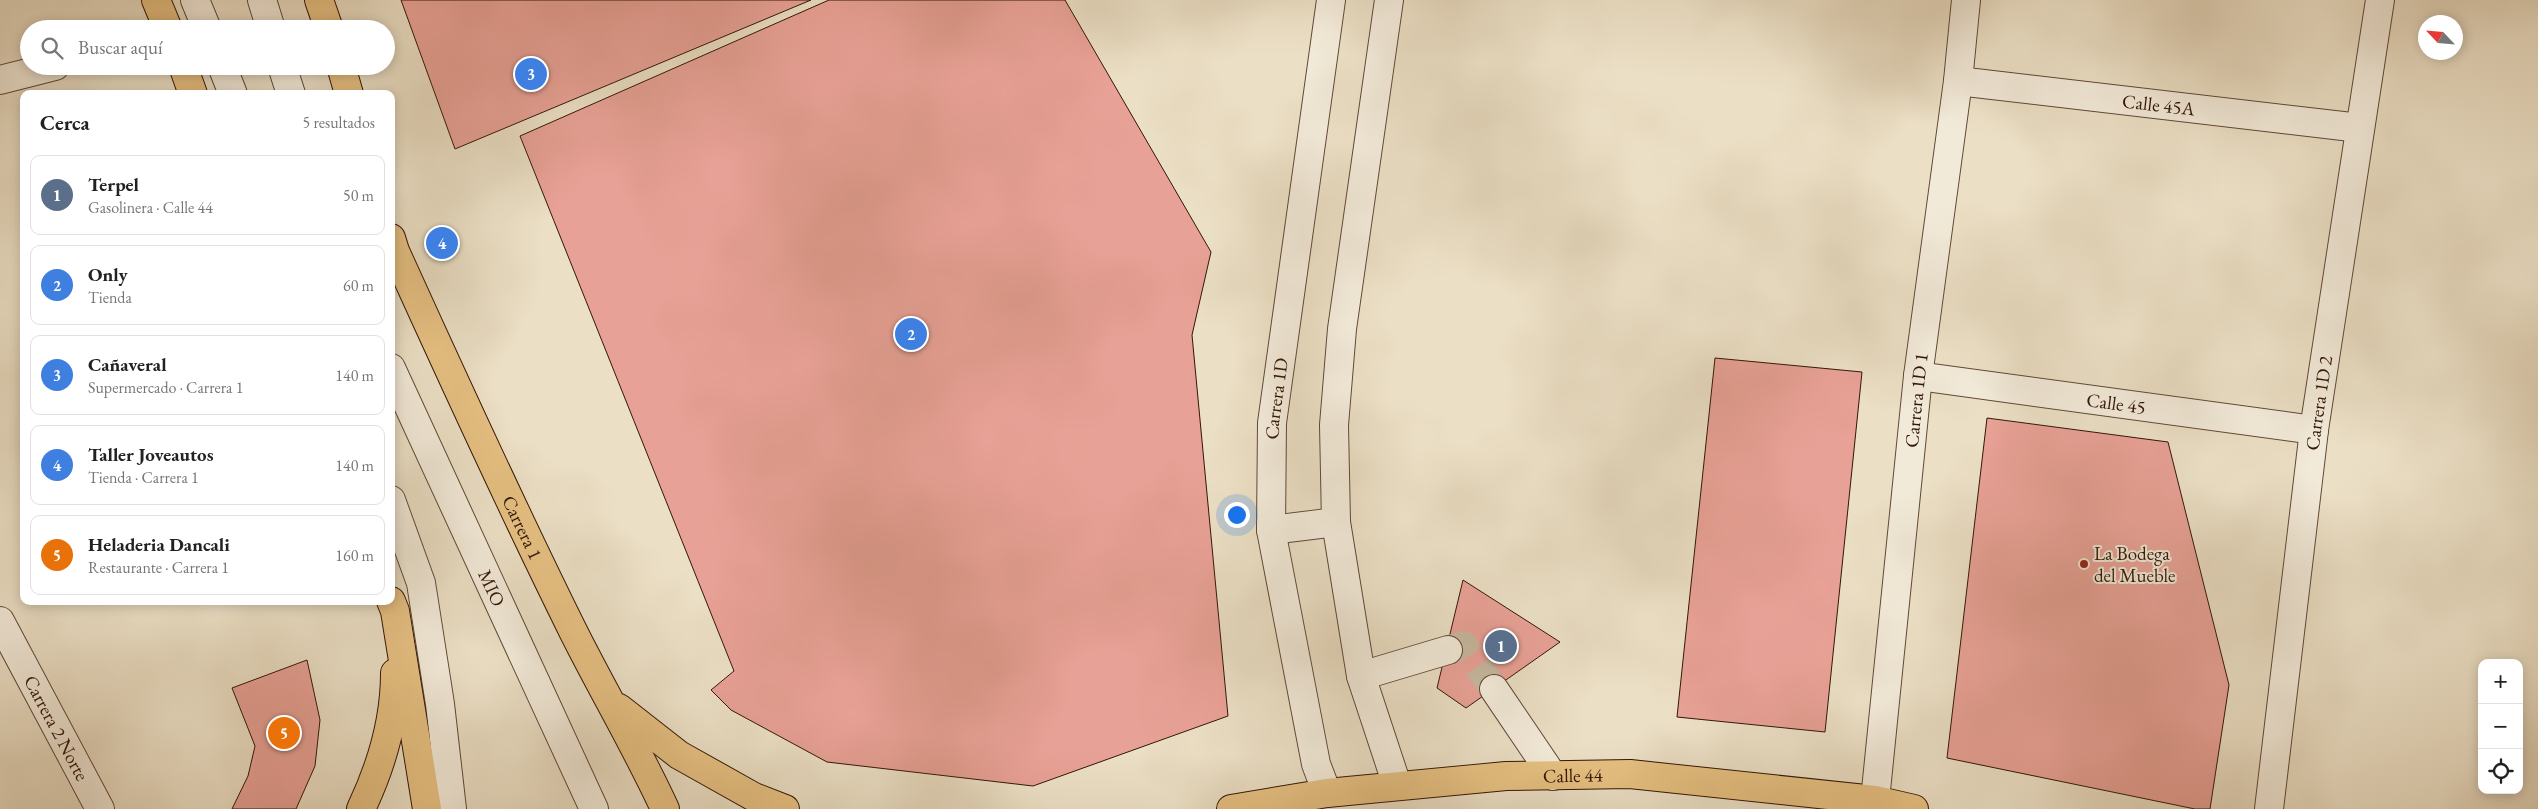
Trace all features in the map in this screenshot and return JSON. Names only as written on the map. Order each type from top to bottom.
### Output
[{"type":"main road","points":[[156,0],[164,20]]},
{"type":"main road","points":[[319,0],[326,20]]},
{"type":"main road","points":[[186,75],[192,90]]},
{"type":"main road","points":[[344,75],[348,90]]},
{"type":"main road","name":"Carrera 1","points":[[395,249],[496,473],[574,633],[612,703],[665,809]]},
{"type":"main road","points":[[361,809],[376,777],[395,695],[393,606]]},
{"type":"main road","points":[[393,606],[427,809]]},
{"type":"main road","points":[[612,703],[680,754],[754,796],[785,809]]},
{"type":"main road","name":"Calle 44","points":[[1231,809],[1327,793],[1397,785],[1506,776],[1630,774],[1875,800],[1914,809]]},
{"type":"street","points":[[195,0],[203,20]]},
{"type":"street","points":[[262,0],[268,20]]},
{"type":"street","name":"Carrera 1D","points":[[1327,793],[1316,764],[1271,530],[1272,423],[1332,0]]},
{"type":"street","points":[[1389,0],[1342,329],[1334,425],[1336,522],[1361,676],[1397,785]]},
{"type":"street","name":"Carrera 1D 1","points":[[1875,800],[1918,376],[1958,81],[1966,0]]},
{"type":"street","name":"Carrera 1D 2","points":[[2269,809],[2314,430],[2380,0]]},
{"type":"street","points":[[0,80],[20,75]]},
{"type":"street","points":[[226,75],[231,90]]},
{"type":"street","points":[[285,75],[289,90]]},
{"type":"street","name":"Calle 45A","points":[[1958,81],[2360,128]]},
{"type":"street","name":"Calle 45","points":[[1918,376],[2314,430]]},
{"type":"street","name":"MIO","points":[[395,377],[594,809]]},
{"type":"street","points":[[395,511],[421,583],[440,704],[452,809]]},
{"type":"street","points":[[1271,530],[1336,522]]},
{"type":"street","name":"Carrera 2 Norte","points":[[0,621],[100,809]]},
{"type":"street","points":[[1361,676],[1448,650]]},
{"type":"street","points":[[1494,689],[1553,776]]},
{"type":"building","points":[[401,0],[811,0],[455,149]]},
{"type":"building","points":[[829,0],[1065,0],[1211,252],[1192,335],[1228,716],[1033,786],[827,762],[731,710],[711,690],[734,671],[520,136]]},
{"type":"building","points":[[1715,358],[1862,372],[1825,732],[1677,717]]},
{"type":"building","name":"La Bodega del Mueble","points":[[1987,418],[2168,442],[2229,685],[2210,809],[2195,809],[1947,758]]},
{"type":"building","points":[[1463,580],[1560,642],[1466,708],[1437,688]]},
{"type":"building","points":[[307,660],[320,720],[315,766],[296,809],[232,809],[248,776],[255,746],[232,688]]},
{"type":"tunnel","points":[[1448,650],[1463,645],[1494,689]]},
{"type":"place","name":"Cañaveral","points":[[531,74]]},
{"type":"place","name":"Taller Joveautos","points":[[442,243]]},
{"type":"place","name":"Only","points":[[911,334]]},
{"type":"place","name":"La Bodega del Mueble","points":[[2084,564]]},
{"type":"place","name":"Terpel","points":[[1501,646]]},
{"type":"place","name":"Heladeria Dancali","points":[[284,733]]}]
